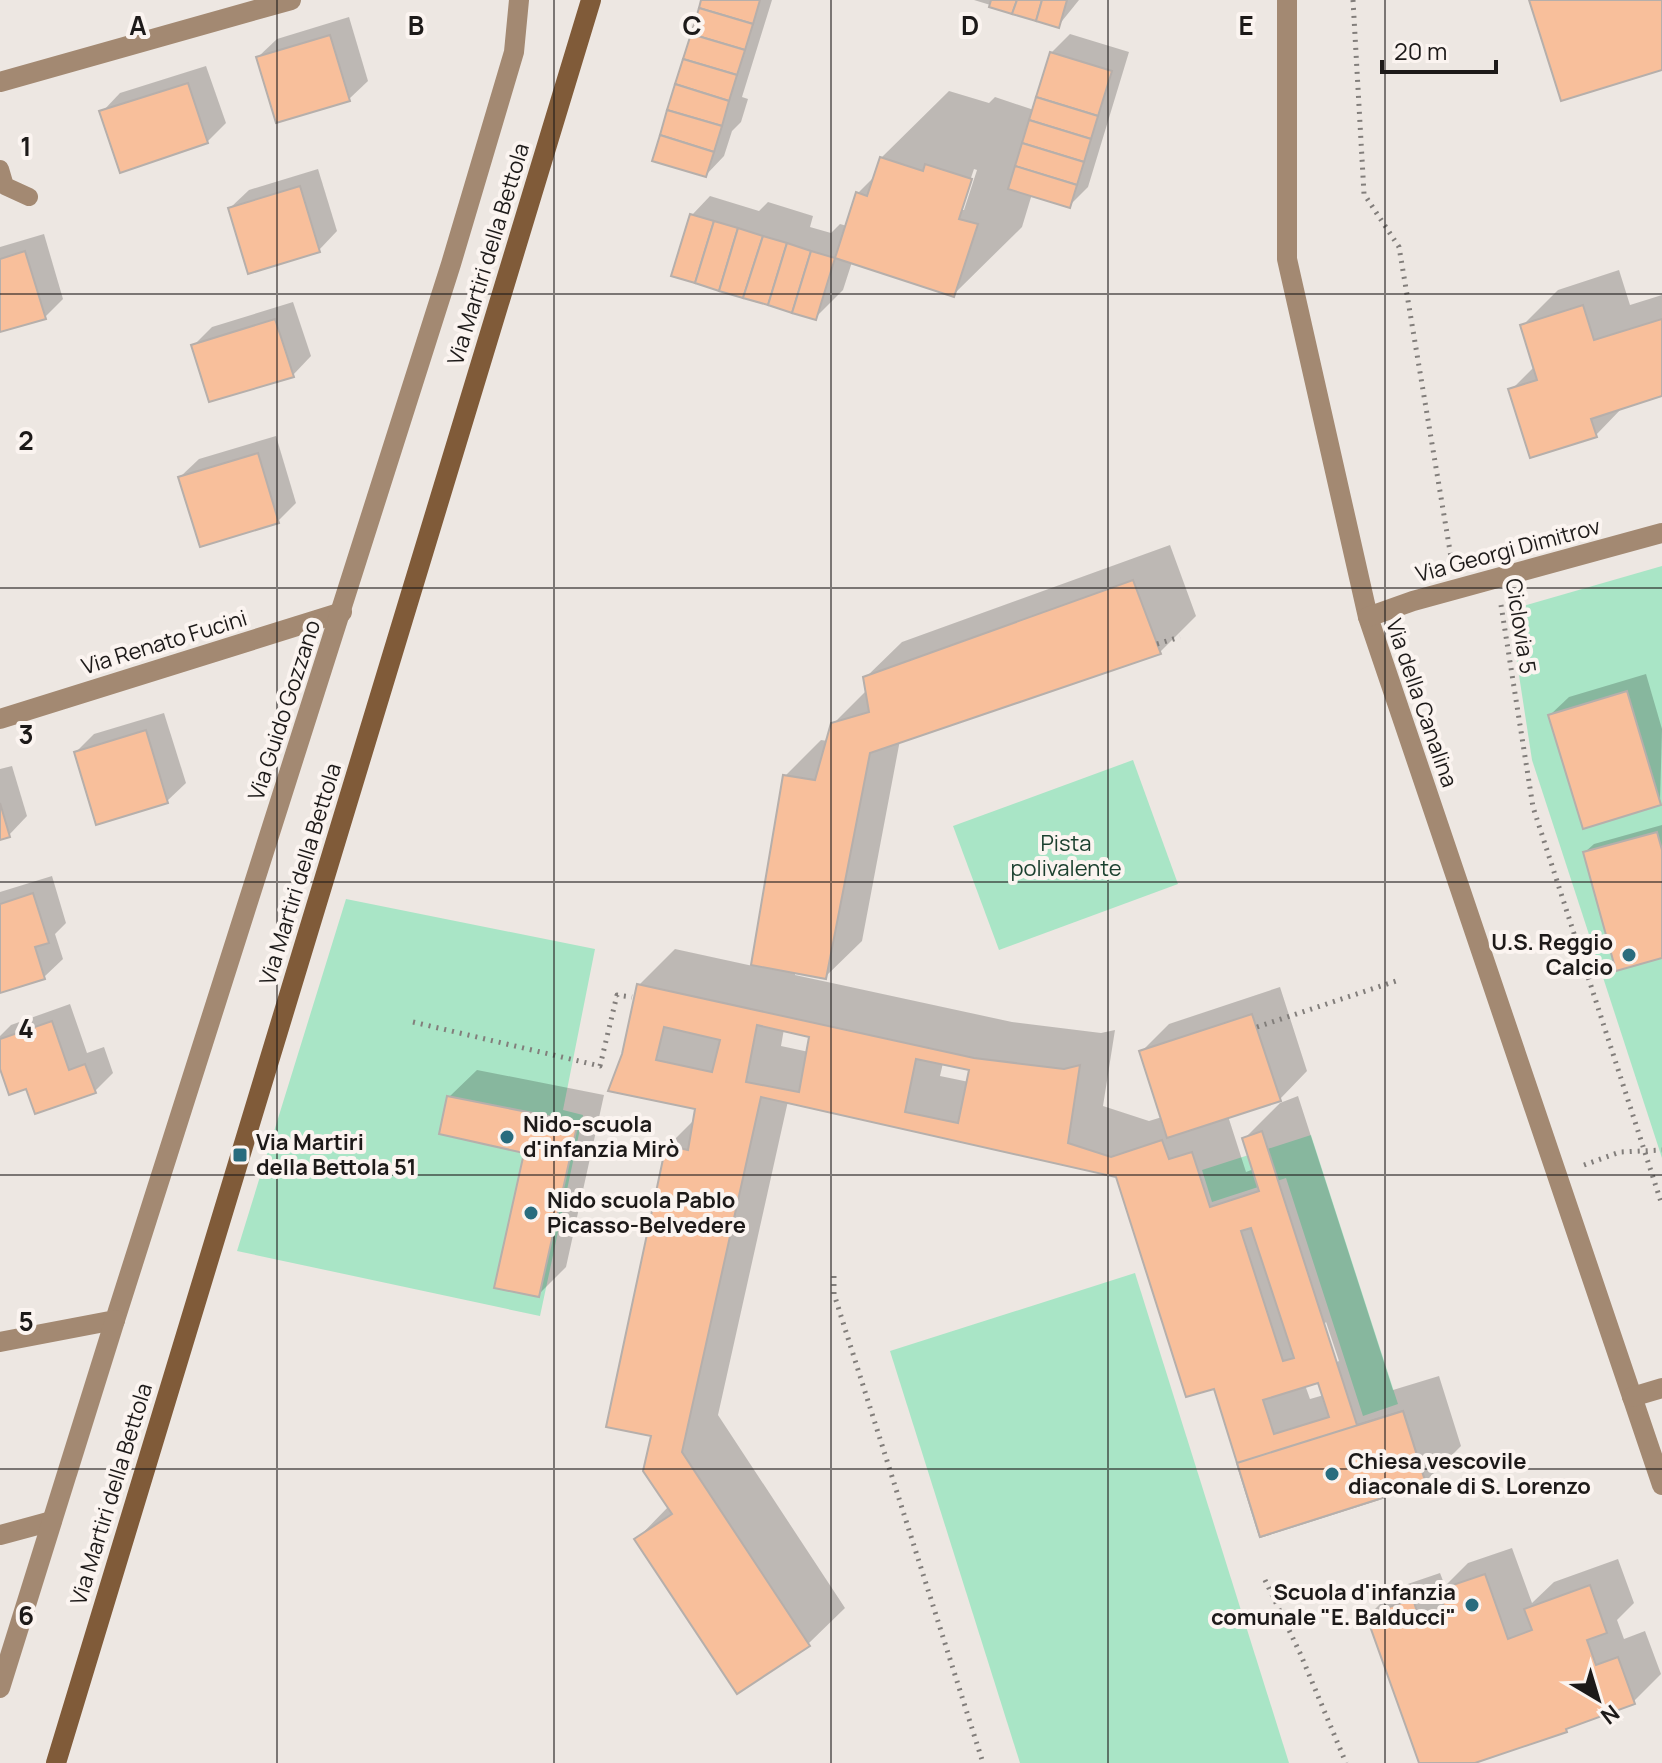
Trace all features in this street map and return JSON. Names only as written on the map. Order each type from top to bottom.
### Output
[{"type":"main road","name":"Via Martiri della Bettola","points":[[56,1763],[591,0]]},
{"type":"street","points":[[0,82],[291,0]]},
{"type":"street","name":"Via Guido Gozzano","points":[[0,1688],[228,957],[342,612],[514,52],[519,0]]},
{"type":"street","name":"Via della Canalina","points":[[1287,0],[1287,259],[1368,617],[1662,1485]]},
{"type":"street","name":"Via Georgi Dimitrov","points":[[1368,617],[1662,533]]},
{"type":"street","name":"Via Renato Fucini","points":[[0,719],[342,612]]},
{"type":"street","points":[[0,1342],[115,1320]]},
{"type":"street","points":[[1632,1397],[1662,1388]]},
{"type":"street","points":[[0,1535],[52,1521]]},
{"type":"lane","points":[[0,169],[5,186],[29,197]]},
{"type":"path","points":[[1353,0],[1364,194],[1399,247],[1451,557],[1462,555]]},
{"type":"path","name":"Ciclovia 5","points":[[1498,579],[1533,807],[1662,1205]]},
{"type":"path","points":[[1157,644],[1180,637]]},
{"type":"path","points":[[1257,1027],[1396,981]]},
{"type":"path","points":[[413,1022],[600,1066],[617,995],[632,997]]},
{"type":"path","points":[[1556,1174],[1620,1152],[1662,1150]]},
{"type":"path","points":[[834,1276],[834,1294],[983,1763]]},
{"type":"path","points":[[1265,1580],[1300,1653],[1346,1763]]},
{"type":"green space","name":"U.S. Reggio Calcio","points":[[1662,566],[1662,1158],[1532,760],[1509,610]]},
{"type":"green space","name":"Pista polivalente","points":[[1133,760],[1178,884],[999,950],[953,826]]},
{"type":"green space","points":[[346,899],[595,949],[563,1110],[583,1115],[540,1316],[237,1251]]},
{"type":"green space","points":[[1311,1135],[1398,1404],[1363,1416],[1286,1178],[1212,1202],[1202,1170]]},
{"type":"green space","points":[[1135,1273],[1289,1763],[1020,1763],[890,1351]]},
{"type":"building","points":[[701,0],[760,0],[753,24],[699,8]]},
{"type":"building","points":[[991,0],[1017,0],[1012,14],[989,7]]},
{"type":"building","points":[[1017,0],[1042,0],[1036,21],[1012,14]]},
{"type":"building","points":[[1042,0],[1067,0],[1059,28],[1036,21]]},
{"type":"building","points":[[1529,0],[1662,0],[1662,70],[1561,101]]},
{"type":"building","points":[[699,8],[753,24],[745,50],[691,34]]},
{"type":"building","points":[[691,34],[745,50],[737,75],[683,59]]},
{"type":"building","points":[[330,35],[350,101],[276,123],[256,57]]},
{"type":"building","points":[[1050,52],[1112,71],[1098,116],[1036,97]]},
{"type":"building","points":[[683,59],[737,75],[729,101],[675,84]]},
{"type":"building","points":[[188,83],[208,143],[120,173],[99,111]]},
{"type":"building","points":[[675,84],[729,101],[722,126],[667,110]]},
{"type":"building","points":[[1036,97],[1098,116],[1091,139],[1029,120]]},
{"type":"building","points":[[667,110],[722,126],[714,152],[660,135]]},
{"type":"building","points":[[1029,120],[1091,139],[1084,162],[1022,143]]},
{"type":"building","points":[[660,135],[714,152],[706,177],[652,161]]},
{"type":"building","points":[[1022,143],[1084,162],[1077,185],[1015,166]]},
{"type":"building","points":[[880,157],[923,171],[925,164],[972,179],[959,219],[978,224],[954,297],[835,258],[856,192],[867,196]]},
{"type":"building","points":[[1015,166],[1077,185],[1070,208],[1008,189]]},
{"type":"building","points":[[300,186],[320,252],[248,274],[228,208]]},
{"type":"building","points":[[690,214],[714,221],[695,283],[671,276]]},
{"type":"building","points":[[714,221],[738,228],[719,291],[695,283]]},
{"type":"building","points":[[738,228],[763,236],[743,298],[719,291]]},
{"type":"building","points":[[763,236],[787,243],[768,305],[743,298]]},
{"type":"building","points":[[787,243],[811,251],[792,313],[768,305]]},
{"type":"building","points":[[25,251],[46,319],[0,332],[0,259]]},
{"type":"building","points":[[811,251],[835,258],[816,320],[792,313]]},
{"type":"building","points":[[1583,305],[1594,340],[1662,319],[1662,396],[1591,419],[1597,437],[1530,458],[1508,389],[1537,380],[1520,325]]},
{"type":"building","points":[[275,319],[294,377],[209,402],[191,345]]},
{"type":"building","points":[[258,453],[279,523],[200,547],[178,477]]},
{"type":"building","points":[[1133,580],[1161,654],[870,753],[826,979],[751,965],[783,775],[815,780],[831,723],[869,712],[863,677]]},
{"type":"building","points":[[1627,691],[1661,805],[1583,829],[1548,715]]},
{"type":"building","points":[[146,730],[168,803],[96,825],[74,752]]},
{"type":"building","points":[[0,803],[10,837],[0,840]]},
{"type":"building","points":[[1657,832],[1662,850],[1662,958],[1616,971],[1583,852]]},
{"type":"building","points":[[33,893],[49,943],[35,947],[45,979],[0,993],[0,904]]},
{"type":"building","points":[[637,984],[974,1058],[1064,1069],[1080,1065],[1068,1143],[1111,1157],[1162,1140],[1169,1159],[1192,1152],[1210,1207],[1259,1191],[1242,1138],[1262,1131],[1357,1425],[1403,1411],[1426,1484],[1260,1537],[1214,1389],[1186,1397],[1116,1177],[761,1097],[682,1452],[810,1646],[737,1694],[634,1539],[672,1514],[643,1471],[651,1436],[606,1427],[666,1145],[688,1150],[695,1109],[608,1091],[622,1054]],"holes":[[[757,1025],[809,1037],[799,1092],[746,1082]],[[664,1027],[720,1040],[712,1072],[656,1060]],[[916,1059],[969,1070],[958,1123],[905,1112]],[[1251,1228],[1294,1358],[1283,1361],[1241,1231]],[[1318,1383],[1329,1417],[1274,1434],[1263,1400]]]},
{"type":"building","points":[[1252,1014],[1281,1101],[1167,1138],[1139,1051]]},
{"type":"building","points":[[52,1021],[69,1070],[85,1064],[96,1093],[35,1114],[26,1089],[9,1095],[0,1069],[0,1039]]},
{"type":"building","points":[[447,1096],[578,1122],[539,1297],[494,1288],[524,1153],[439,1134]]},
{"type":"building","name":"Chiesa vescovile diaconale di S. Lorenzo","points":[[1403,1411],[1426,1484],[1260,1537],[1237,1463]]},
{"type":"building","points":[[1485,1574],[1508,1639],[1532,1630],[1524,1609],[1590,1585],[1607,1633],[1587,1640],[1596,1665],[1618,1657],[1635,1704],[1566,1729],[1567,1732],[1475,1763],[1419,1763],[1366,1615],[1413,1599],[1420,1621],[1446,1612],[1438,1590]]},
{"type":"place","name":"U.S. Reggio Calcio","points":[[1629,955]]},
{"type":"place","name":"Nido-scuola d'infanzia Mirò","points":[[507,1137]]},
{"type":"place","name":"Via Martiri della Bettola 51","points":[[240,1155]]},
{"type":"place","name":"Nido scuola Pablo Picasso-Belvedere","points":[[531,1213]]},
{"type":"place","name":"Chiesa vescovile diaconale di S. Lorenzo","points":[[1332,1474]]},
{"type":"place","name":"Scuola d'infanzia comunale \"E. Balducci\"","points":[[1472,1605]]}]
